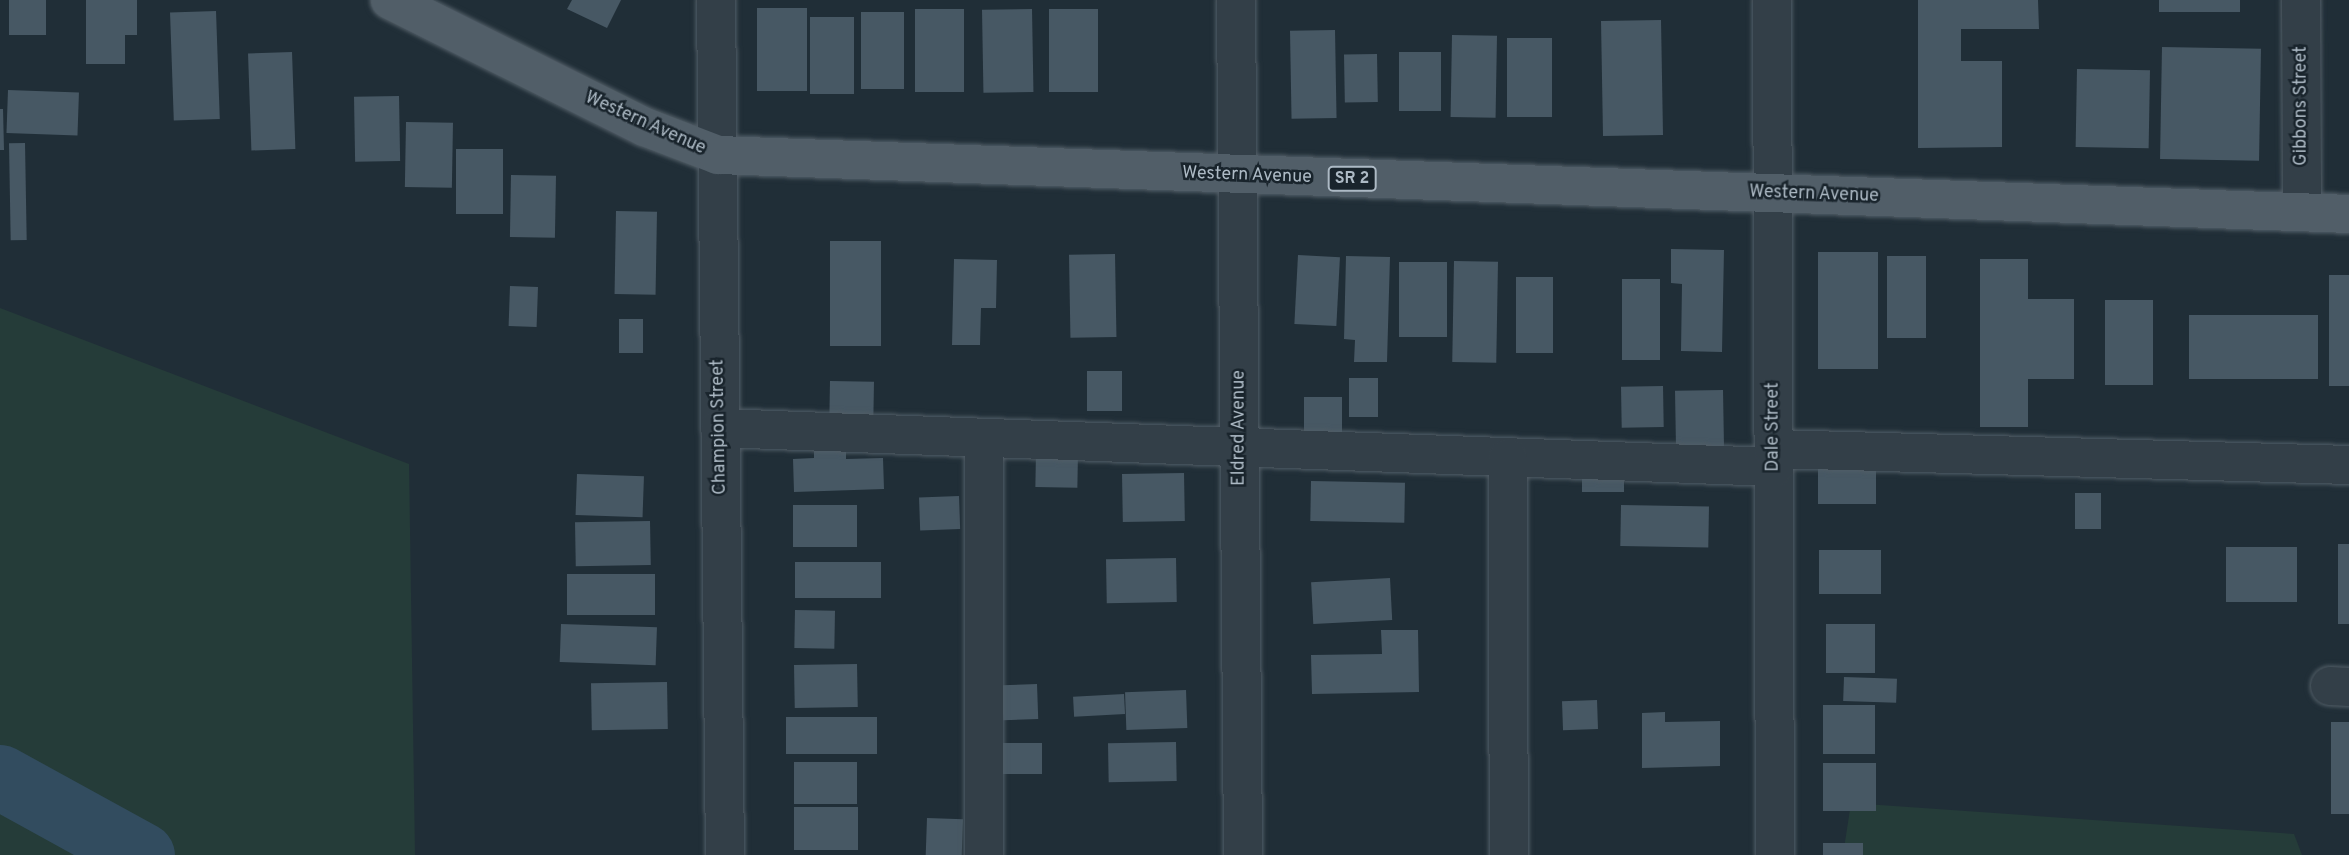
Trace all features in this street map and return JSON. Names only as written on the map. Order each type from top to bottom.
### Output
[{"type":"main road","name":"Western Avenue","points":[[390,0],[645,127],[718,155],[1238,176],[2349,214]]},
{"type":"street","name":"Champion Street","points":[[716,0],[725,855]]},
{"type":"street","name":"Eldred Avenue","points":[[1236,0],[1243,855]]},
{"type":"street","name":"Dale Street","points":[[1772,0],[1775,855]]},
{"type":"street","name":"Gibbons Street","points":[[2301,0],[2302,212]]},
{"type":"street","points":[[720,428],[1508,458],[1774,458],[2349,465]]},
{"type":"street","points":[[984,438],[984,855]]},
{"type":"street","points":[[1508,458],[1509,855]]},
{"type":"green space","points":[[0,308],[409,464],[415,855],[0,855]]},
{"type":"green space","points":[[1851,803],[2294,834],[2302,855],[1843,855]]},
{"type":"building","points":[[9,0],[46,0],[46,35],[9,35]]},
{"type":"building","points":[[86,0],[137,0],[137,35],[125,35],[125,64],[86,64]]},
{"type":"building","points":[[572,0],[621,0],[607,28],[567,9]]},
{"type":"building","points":[[1918,0],[2038,0],[2039,29],[1961,29],[1961,61],[2002,61],[2002,147],[1918,148]]},
{"type":"building","points":[[2159,0],[2240,0],[2240,12],[2159,12]]},
{"type":"building","points":[[757,8],[807,8],[807,91],[757,91]]},
{"type":"building","points":[[915,9],[964,9],[964,92],[915,92]]},
{"type":"building","points":[[1032,9],[1033,92],[983,93],[982,10]]},
{"type":"building","points":[[1049,9],[1098,9],[1098,92],[1049,92]]},
{"type":"building","points":[[216,11],[220,119],[174,121],[170,13]]},
{"type":"building","points":[[861,12],[904,12],[904,89],[861,89]]},
{"type":"building","points":[[810,17],[854,17],[854,94],[810,94]]},
{"type":"building","points":[[1661,20],[1663,135],[1603,136],[1601,21]]},
{"type":"building","points":[[1335,30],[1337,118],[1292,119],[1290,31]]},
{"type":"building","points":[[1452,35],[1497,36],[1496,118],[1451,117]]},
{"type":"building","points":[[1507,38],[1552,38],[1552,117],[1507,117]]},
{"type":"building","points":[[2162,47],[2261,49],[2259,161],[2160,159]]},
{"type":"building","points":[[292,52],[295,149],[251,150],[248,54]]},
{"type":"building","points":[[1399,52],[1441,52],[1441,111],[1399,111]]},
{"type":"building","points":[[1377,54],[1378,102],[1345,103],[1344,55]]},
{"type":"building","points":[[2077,69],[2150,70],[2149,148],[2076,147]]},
{"type":"building","points":[[8,90],[79,92],[77,135],[6,133]]},
{"type":"building","points":[[399,96],[400,161],[355,162],[354,97]]},
{"type":"building","points":[[0,109],[3,109],[4,150],[0,150]]},
{"type":"building","points":[[406,122],[453,123],[452,188],[405,187]]},
{"type":"building","points":[[9,143],[25,143],[27,240],[11,240]]},
{"type":"building","points":[[456,149],[503,149],[503,214],[456,214]]},
{"type":"building","points":[[511,175],[556,176],[555,238],[510,237]]},
{"type":"building","points":[[616,211],[657,212],[656,295],[615,294]]},
{"type":"building","points":[[830,241],[881,241],[881,346],[830,346]]},
{"type":"building","points":[[1671,249],[1724,250],[1722,352],[1681,351],[1682,284],[1671,283]]},
{"type":"building","points":[[1818,252],[1878,252],[1878,369],[1818,369]]},
{"type":"building","points":[[1115,254],[1116,337],[1070,338],[1069,255]]},
{"type":"building","points":[[1298,255],[1340,257],[1336,326],[1294,324]]},
{"type":"building","points":[[1346,256],[1390,257],[1387,362],[1354,362],[1355,340],[1344,339]]},
{"type":"building","points":[[1887,256],[1926,256],[1926,338],[1887,338]]},
{"type":"building","points":[[954,259],[997,260],[996,308],[981,308],[980,345],[952,345]]},
{"type":"building","points":[[1980,259],[2028,259],[2028,299],[2074,299],[2074,379],[2028,379],[2028,427],[1980,427]]},
{"type":"building","points":[[1454,261],[1498,262],[1496,363],[1452,362]]},
{"type":"building","points":[[1399,262],[1447,262],[1447,337],[1399,337]]},
{"type":"building","points":[[2329,275],[2349,275],[2349,386],[2329,386]]},
{"type":"building","points":[[1516,277],[1553,277],[1553,353],[1516,353]]},
{"type":"building","points":[[1622,279],[1660,279],[1660,360],[1622,360]]},
{"type":"building","points":[[510,286],[538,287],[537,327],[509,326]]},
{"type":"building","points":[[2105,300],[2153,300],[2153,385],[2105,385]]},
{"type":"building","points":[[2189,315],[2318,315],[2318,379],[2189,379]]},
{"type":"building","points":[[619,319],[643,319],[643,353],[619,353]]},
{"type":"building","points":[[1087,371],[1122,371],[1122,411],[1087,411]]},
{"type":"building","points":[[1349,378],[1378,378],[1378,417],[1349,417]]},
{"type":"building","points":[[830,381],[874,382],[873,419],[829,418]]},
{"type":"building","points":[[1663,386],[1664,427],[1622,428],[1621,387]]},
{"type":"building","points":[[1723,390],[1724,450],[1676,451],[1675,391]]},
{"type":"building","points":[[1304,397],[1342,397],[1342,432],[1304,432]]},
{"type":"building","points":[[846,448],[846,459],[883,458],[884,489],[794,492],[793,459],[814,458],[814,449]]},
{"type":"building","points":[[1036,451],[1078,452],[1077,488],[1035,487]]},
{"type":"building","points":[[1818,467],[1876,467],[1876,504],[1818,504]]},
{"type":"building","points":[[1582,469],[1624,469],[1624,492],[1582,492]]},
{"type":"building","points":[[1184,473],[1185,521],[1123,522],[1122,474]]},
{"type":"building","points":[[577,474],[644,476],[643,517],[576,515]]},
{"type":"building","points":[[1311,481],[1405,483],[1404,523],[1310,521]]},
{"type":"building","points":[[2075,493],[2101,493],[2101,529],[2075,529]]},
{"type":"building","points":[[959,496],[960,529],[920,530],[919,497]]},
{"type":"building","points":[[793,505],[857,505],[857,547],[793,547]]},
{"type":"building","points":[[1621,505],[1709,507],[1708,548],[1620,546]]},
{"type":"building","points":[[650,521],[651,565],[576,566],[575,522]]},
{"type":"building","points":[[2338,544],[2349,544],[2349,624],[2338,624]]},
{"type":"building","points":[[2226,547],[2297,547],[2297,602],[2226,602]]},
{"type":"building","points":[[1819,550],[1881,550],[1881,594],[1819,594]]},
{"type":"building","points":[[1176,558],[1177,602],[1107,603],[1106,559]]},
{"type":"building","points":[[795,562],[881,562],[881,598],[795,598]]},
{"type":"building","points":[[567,574],[655,574],[655,615],[567,615]]},
{"type":"building","points":[[1390,578],[1392,620],[1313,624],[1311,582]]},
{"type":"building","points":[[795,610],[835,611],[834,649],[794,648]]},
{"type":"building","points":[[561,624],[657,627],[656,665],[560,662]]},
{"type":"building","points":[[1826,624],[1875,624],[1875,673],[1826,673]]},
{"type":"building","points":[[1381,630],[1418,630],[1419,692],[1312,694],[1311,655],[1382,654]]},
{"type":"building","points":[[857,664],[858,707],[795,708],[794,665]]},
{"type":"building","points":[[1844,677],[1897,679],[1896,703],[1843,701]]},
{"type":"building","points":[[667,682],[668,729],[592,730],[591,683]]},
{"type":"building","points":[[1037,684],[1038,719],[1003,720],[1002,685]]},
{"type":"building","points":[[1186,690],[1187,728],[1126,730],[1125,692]]},
{"type":"building","points":[[1124,694],[1125,714],[1074,717],[1073,697]]},
{"type":"building","points":[[1597,700],[1598,729],[1563,730],[1562,701]]},
{"type":"building","points":[[1823,705],[1875,705],[1875,754],[1823,754]]},
{"type":"building","points":[[1665,712],[1665,722],[1720,721],[1720,766],[1642,768],[1642,713]]},
{"type":"building","points":[[786,717],[877,717],[877,754],[786,754]]},
{"type":"building","points":[[2331,722],[2349,722],[2349,814],[2331,814]]},
{"type":"building","points":[[1176,742],[1177,781],[1109,782],[1108,743]]},
{"type":"building","points":[[1002,743],[1042,743],[1042,774],[1002,774]]},
{"type":"building","points":[[794,762],[857,762],[857,804],[794,804]]},
{"type":"building","points":[[1823,763],[1876,763],[1876,811],[1823,811]]},
{"type":"building","points":[[794,807],[858,807],[858,850],[794,850]]},
{"type":"building","points":[[927,818],[963,819],[962,855],[926,855]]},
{"type":"building","points":[[1823,843],[1863,843],[1863,855],[1823,855]]},
{"type":"waterway","points":[[0,777],[142,855]]}]
